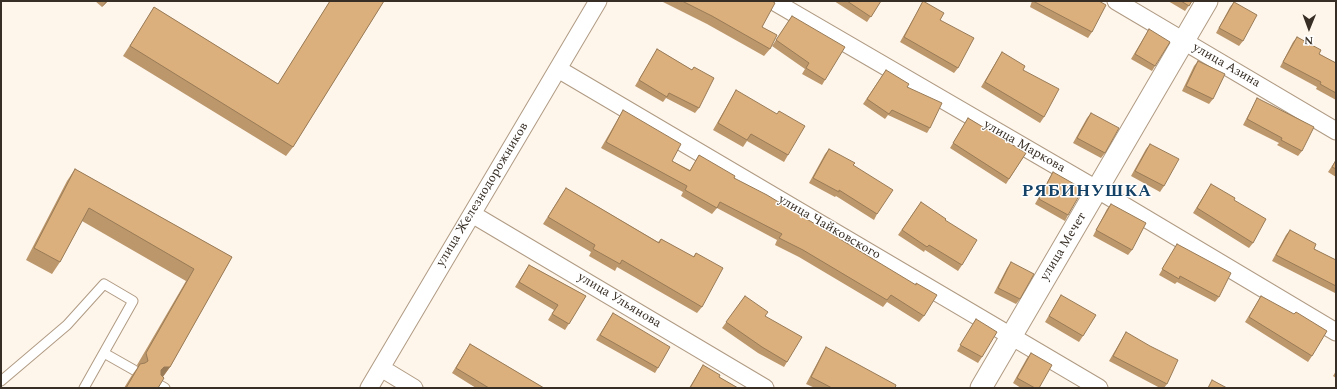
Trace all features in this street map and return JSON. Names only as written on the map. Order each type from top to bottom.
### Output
[{"type":"street","name":"улица Железнодорожников","points":[[369,388],[598,1]]},
{"type":"street","name":"улица Маркова","points":[[773,1],[1098,190],[1336,332]]},
{"type":"street","name":"улица Азина","points":[[1116,1],[1336,131]]},
{"type":"street","name":"улица Мечет","points":[[981,388],[1207,1]]},
{"type":"street","name":"улица Чайковского","points":[[558,69],[1099,388]]},
{"type":"street","name":"улица Ульянова","points":[[472,214],[765,388]]},
{"type":"street","points":[[381,368],[414,388]]},
{"type":"lane","points":[[1,380],[67,325],[104,284],[133,301],[84,388]]},
{"type":"lane","points":[[104,352],[134,370]]},
{"type":"building","points":[[330,1],[384,1],[293,147],[130,46],[154,7],[278,84]]},
{"type":"building","points":[[682,1],[772,1],[775,3],[762,27],[777,35],[770,49]]},
{"type":"building","points":[[847,1],[881,1],[871,17]]},
{"type":"building","points":[[923,1],[944,13],[940,20],[974,38],[958,68],[904,37]]},
{"type":"building","points":[[1033,1],[1099,1],[1106,5],[1092,32]]},
{"type":"building","points":[[1181,1],[1192,1],[1189,6]]},
{"type":"building","points":[[1234,2],[1257,15],[1243,41],[1219,28]]},
{"type":"building","points":[[792,16],[845,47],[825,80],[806,68],[809,63],[776,40]]},
{"type":"building","points":[[1149,29],[1170,42],[1155,66],[1135,54]]},
{"type":"building","points":[[1297,37],[1321,50],[1319,54],[1336,63],[1336,93],[1320,84],[1321,82],[1283,62]]},
{"type":"building","points":[[657,49],[692,70],[694,67],[714,78],[699,108],[669,93],[667,97],[639,80]]},
{"type":"building","points":[[1002,52],[1025,66],[1023,70],[1059,89],[1044,117],[985,82]]},
{"type":"building","points":[[1198,61],[1225,74],[1213,99],[1186,86]]},
{"type":"building","points":[[886,70],[909,84],[907,87],[942,103],[930,128],[892,110],[889,114],[867,99]]},
{"type":"building","points":[[736,90],[777,114],[779,111],[805,126],[788,155],[751,134],[747,140],[718,123]]},
{"type":"building","points":[[1257,98],[1314,127],[1302,151],[1247,119]]},
{"type":"building","points":[[623,110],[681,144],[672,161],[690,171],[699,155],[735,176],[734,178],[767,195],[916,285],[916,283],[937,295],[924,316],[891,295],[887,300],[803,250],[779,238],[782,234],[720,202],[717,208],[685,190],[687,186],[606,142]]},
{"type":"building","points":[[1091,113],[1119,128],[1105,153],[1077,138]]},
{"type":"building","points":[[968,118],[1026,153],[1009,179],[953,143]]},
{"type":"building","points":[[1150,144],[1179,159],[1164,186],[1135,171]]},
{"type":"building","points":[[829,149],[855,163],[853,165],[893,190],[877,214],[839,190],[839,192],[813,178]]},
{"type":"building","points":[[1336,160],[1336,169],[1332,167]]},
{"type":"building","points":[[75,169],[232,257],[170,367],[164,367],[161,370],[161,375],[164,378],[158,388],[126,388],[140,364],[148,361],[146,353],[194,269],[89,208],[60,262],[34,248]]},
{"type":"building","points":[[1053,172],[1083,189],[1068,215],[1039,199]]},
{"type":"building","points":[[1211,184],[1266,219],[1253,243],[1197,208]]},
{"type":"building","points":[[566,188],[659,243],[661,239],[694,257],[696,253],[723,268],[702,307],[622,260],[620,264],[593,249],[595,245],[548,217]]},
{"type":"building","points":[[921,202],[946,219],[945,220],[977,240],[962,265],[929,245],[927,247],[902,230]]},
{"type":"building","points":[[1111,204],[1146,223],[1132,250],[1096,230]]},
{"type":"building","points":[[1290,230],[1316,244],[1314,249],[1336,260],[1336,286],[1276,255]]},
{"type":"building","points":[[1177,244],[1231,273],[1219,297],[1180,276],[1179,279],[1162,269]]},
{"type":"building","points":[[1011,262],[1034,274],[1020,299],[998,288]]},
{"type":"building","points":[[529,265],[586,296],[569,324],[552,314],[558,305],[519,282]]},
{"type":"building","points":[[1061,295],[1096,315],[1083,336],[1049,316]]},
{"type":"building","points":[[745,296],[768,312],[765,316],[802,337],[787,362],[726,322]]},
{"type":"building","points":[[1261,296],[1294,314],[1296,312],[1327,331],[1312,356],[1249,317]]},
{"type":"building","points":[[613,313],[670,347],[658,368],[600,335]]},
{"type":"building","points":[[976,319],[997,332],[982,357],[960,345]]},
{"type":"building","points":[[1126,332],[1178,360],[1167,384],[1113,356]]},
{"type":"building","points":[[470,344],[544,388],[489,388],[456,368]]},
{"type":"building","points":[[826,347],[896,385],[895,388],[832,388],[811,377]]},
{"type":"building","points":[[1031,353],[1052,365],[1039,388],[1035,388],[1017,378]]},
{"type":"building","points":[[703,365],[720,375],[719,377],[738,388],[690,388]]},
{"type":"building","points":[[1212,380],[1227,388],[1208,388]]},
{"type":"district","name":"РЯБИНУШКА","points":[[1087,193]]}]
